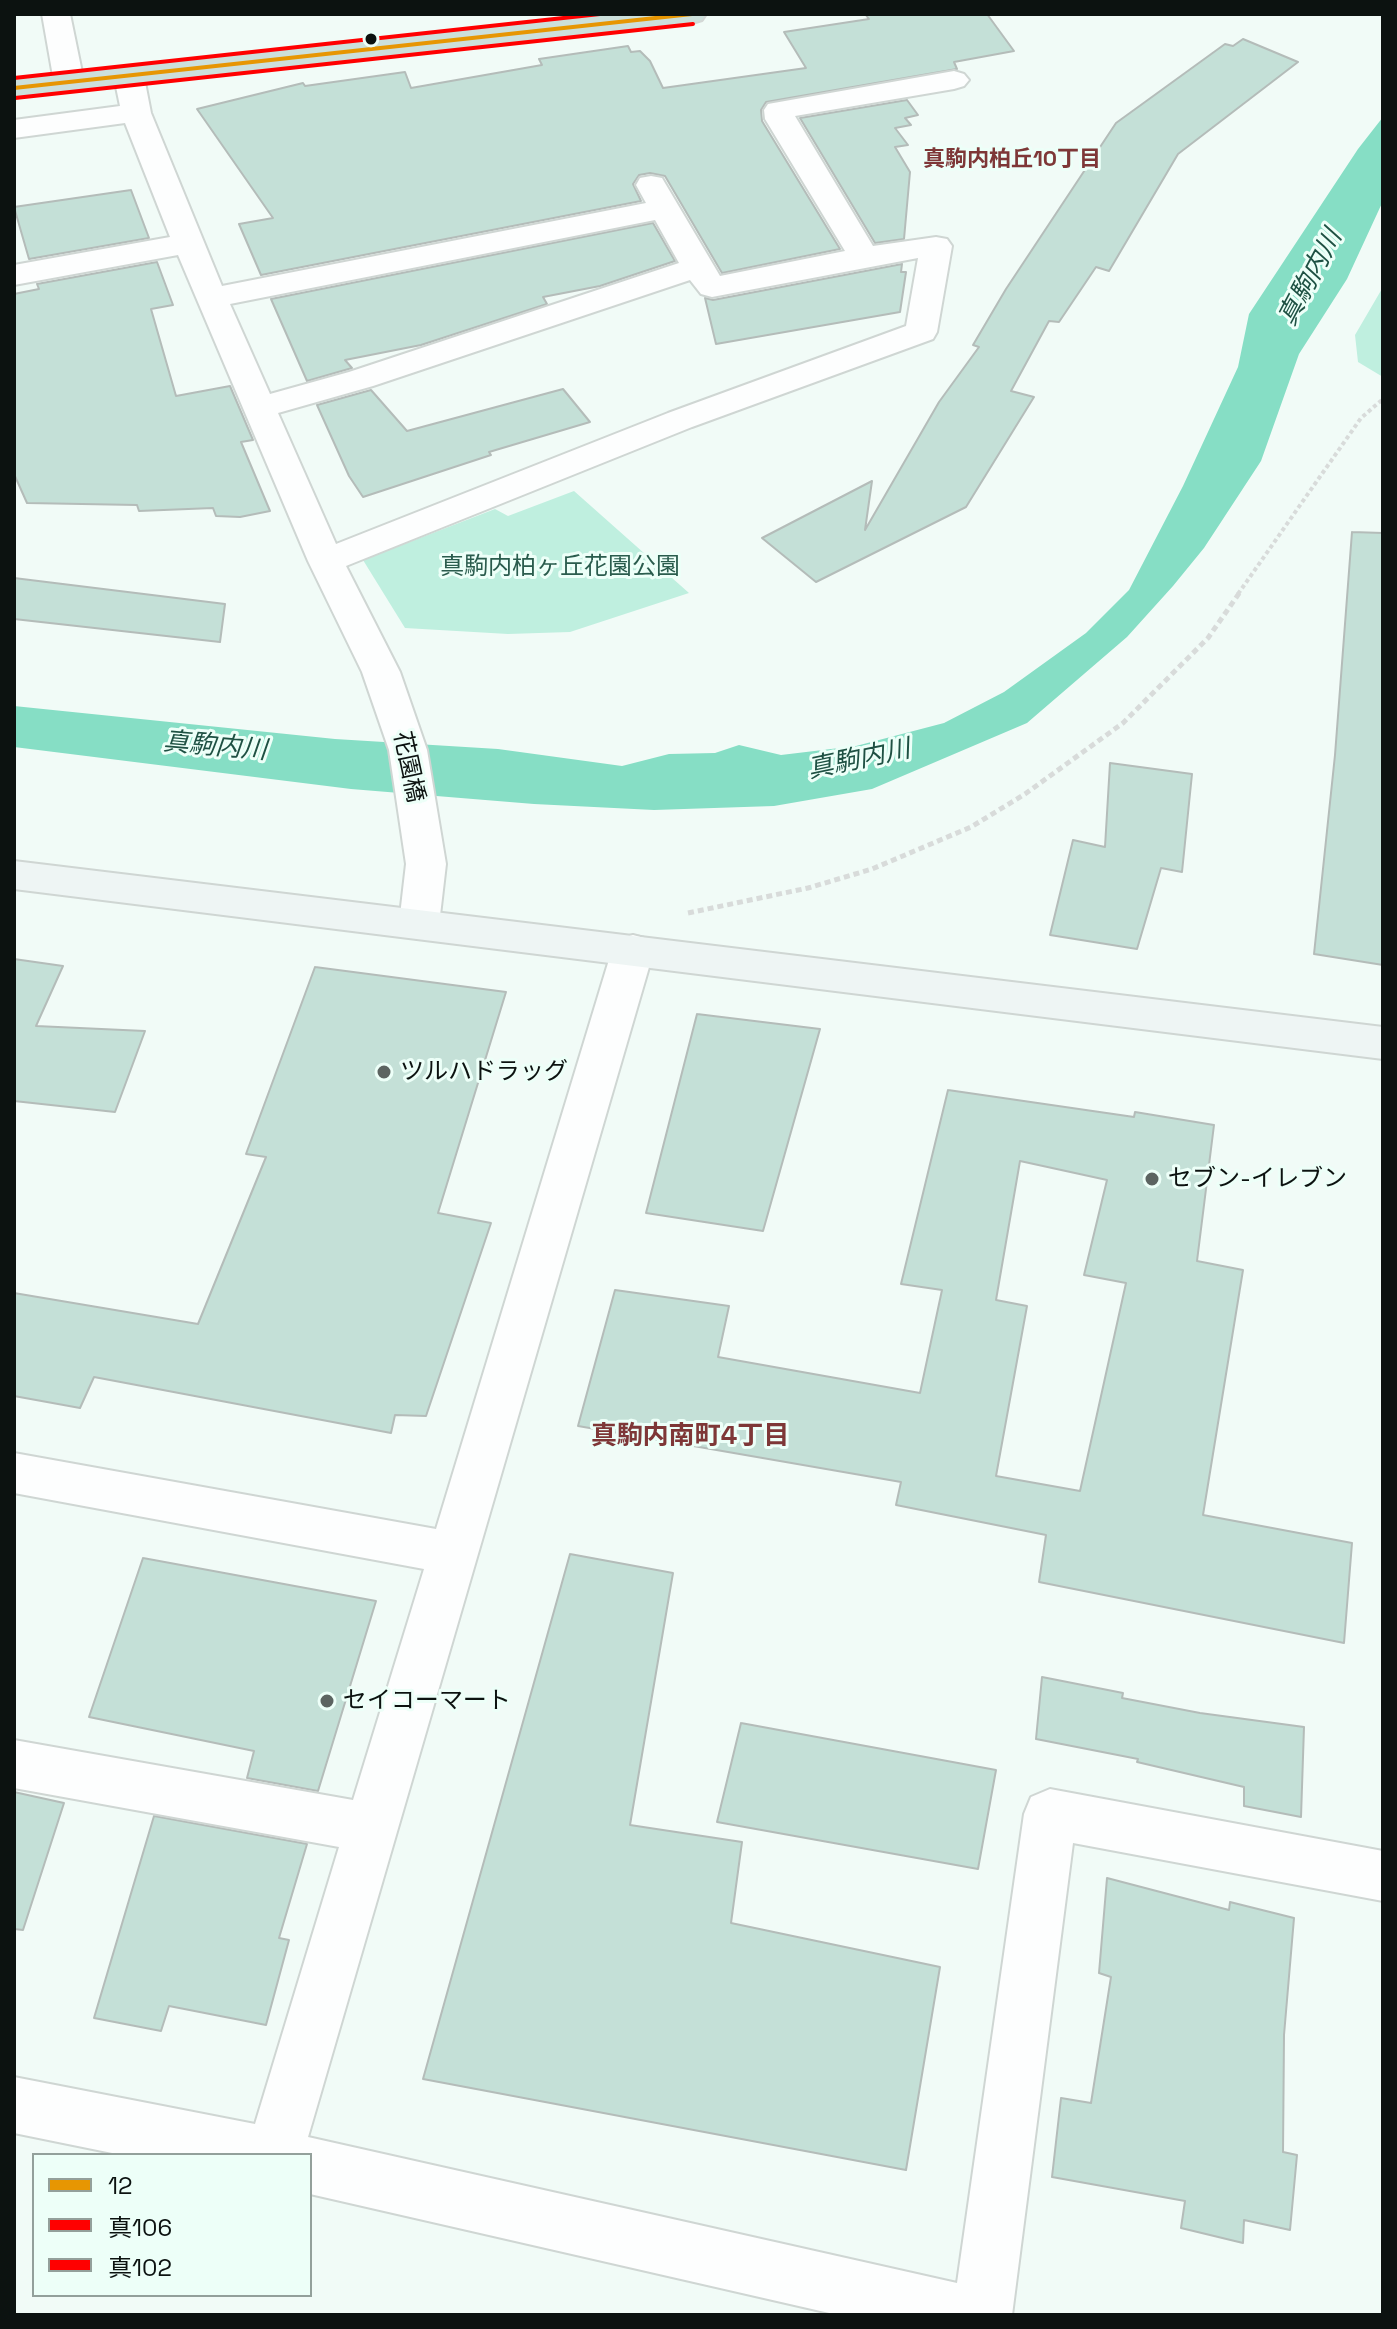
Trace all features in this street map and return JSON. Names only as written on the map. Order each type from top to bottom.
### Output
[{"type":"highway","points":[[14,88],[692,14]]},
{"type":"street","points":[[56,14],[69,82]]},
{"type":"street","name":"花園橋","points":[[129,77],[136,113],[211,298],[326,561],[381,672],[408,750],[426,864],[419,924]]},
{"type":"street","points":[[864,257],[780,119],[779,110],[954,80]]},
{"type":"street","points":[[14,129],[136,113]]},
{"type":"street","points":[[211,298],[657,196],[697,267],[712,287],[936,246],[921,332],[680,420],[326,561]]},
{"type":"street","points":[[14,275],[189,243]]},
{"type":"street","points":[[258,408],[361,379],[697,267]]},
{"type":"street","points":[[14,875],[1383,1043]]},
{"type":"street","points":[[275,2153],[633,950]]},
{"type":"street","points":[[14,1473],[451,1553]]},
{"type":"street","points":[[14,1764],[372,1828]]},
{"type":"street","points":[[982,2315],[1050,1814],[1383,1876]]},
{"type":"street","points":[[14,2105],[256,2153]]},
{"type":"street","points":[[312,2165],[968,2315]]},
{"type":"path","points":[[685,913],[796,891],[872,869],[971,827],[1078,757],[1123,723],[1208,638],[1361,418],[1383,399]]},
{"type":"green space","points":[[1383,287],[1383,377],[1358,362],[1355,335]]},
{"type":"green space","name":"真駒内柏ヶ丘花園公園","points":[[574,491],[689,593],[570,632],[508,634],[405,628],[363,560],[495,509],[508,516]]},
{"type":"water","name":"真駒内川","points":[[1383,117],[1383,201],[1347,279],[1299,354],[1261,461],[1204,548],[1173,586],[1127,637],[1027,723],[872,789],[774,806],[654,810],[351,789],[14,747],[14,706],[335,739],[498,749],[622,766],[669,754],[715,753],[739,745],[781,755],[856,746],[944,723],[1004,692],[1086,633],[1129,590],[1183,486],[1238,367],[1249,314],[1358,149]]},
{"type":"building","points":[[865,14],[987,14],[1014,51],[954,62],[957,69],[766,102],[761,110],[762,121],[840,249],[722,273],[665,176],[650,173],[639,175],[633,184],[641,201],[261,275],[239,224],[273,218],[197,109],[303,83],[305,86],[405,72],[411,88],[542,65],[539,59],[628,46],[631,52],[640,51],[650,61],[663,88],[806,68],[784,32],[869,19]]},
{"type":"building","points":[[1243,39],[1298,62],[1178,154],[1109,271],[1096,267],[1059,322],[1049,321],[1011,391],[1034,397],[966,507],[816,582],[762,538],[872,481],[865,530],[939,402],[979,347],[973,345],[1006,289],[1116,123],[1225,44],[1233,46]]},
{"type":"building","points":[[907,100],[918,115],[905,118],[911,125],[895,128],[908,145],[895,147],[910,172],[904,239],[875,243],[800,118]]},
{"type":"building","points":[[131,190],[149,238],[29,259],[14,207]]},
{"type":"building","points":[[653,223],[675,261],[600,286],[543,297],[547,304],[421,345],[345,360],[352,368],[307,381],[271,299]]},
{"type":"building","points":[[157,262],[173,305],[151,309],[176,396],[230,386],[253,440],[241,442],[270,511],[240,517],[216,516],[213,508],[139,511],[137,505],[27,503],[14,474],[14,294],[39,289],[37,284]]},
{"type":"building","points":[[902,264],[901,272],[906,272],[900,312],[716,344],[705,298],[713,300]]},
{"type":"building","points":[[563,389],[590,422],[489,452],[491,455],[363,497],[349,476],[317,405],[371,390],[407,431]]},
{"type":"building","points":[[1352,532],[1383,533],[1383,965],[1314,954],[1335,755]]},
{"type":"building","points":[[14,578],[225,604],[220,642],[14,619]]},
{"type":"building","points":[[1110,763],[1192,774],[1182,872],[1161,868],[1137,949],[1050,935],[1073,840],[1105,847]]},
{"type":"building","points":[[14,959],[63,966],[36,1026],[145,1031],[115,1112],[14,1101]]},
{"type":"building","points":[[315,967],[506,992],[438,1213],[491,1223],[426,1416],[395,1415],[391,1433],[94,1377],[80,1408],[14,1396],[14,1293],[198,1324],[266,1157],[246,1154]]},
{"type":"building","points":[[697,1014],[820,1029],[763,1231],[646,1213]]},
{"type":"building","points":[[948,1090],[1134,1117],[1135,1112],[1214,1125],[1197,1261],[1243,1270],[1203,1515],[1352,1543],[1344,1643],[1039,1582],[1046,1535],[896,1505],[901,1482],[578,1426],[615,1290],[729,1306],[718,1357],[920,1393],[942,1290],[901,1284]],"holes":[[[1020,1161],[1107,1180],[1084,1275],[1126,1283],[1080,1491],[996,1476],[1027,1306],[996,1300]]]},
{"type":"building","points":[[570,1554],[673,1573],[630,1825],[742,1842],[731,1923],[940,1967],[906,2170],[423,2079]]},
{"type":"building","points":[[143,1558],[376,1601],[318,1791],[247,1778],[254,1751],[89,1717]]},
{"type":"building","points":[[1042,1677],[1123,1693],[1122,1698],[1200,1713],[1304,1727],[1301,1817],[1244,1806],[1244,1787],[1137,1762],[1138,1759],[1036,1739]]},
{"type":"building","points":[[741,1723],[996,1770],[978,1869],[717,1822]]},
{"type":"building","points":[[14,1792],[64,1803],[23,1930],[14,1929]]},
{"type":"building","points":[[154,1816],[307,1844],[279,1938],[289,1940],[266,2025],[169,2006],[161,2031],[94,2018]]},
{"type":"building","points":[[1107,1878],[1229,1910],[1230,1902],[1294,1918],[1284,2035],[1283,2152],[1297,2155],[1290,2230],[1244,2220],[1243,2243],[1181,2228],[1185,2201],[1052,2177],[1061,2098],[1091,2103],[1111,1977],[1099,1973]]},
{"type":"transit line","name":"真102","points":[[14,78],[600,14]]},
{"type":"transit line","name":"12","points":[[14,88],[692,14]]},
{"type":"transit line","name":"真106","points":[[15,98],[693,24]]},
{"type":"place","name":"ツルハドラッグ","points":[[384,1072]]},
{"type":"place","name":"セブン-イレブン","points":[[1152,1179]]},
{"type":"place","name":"セイコーマート","points":[[327,1701]]},
{"type":"district","name":"真駒内柏丘10丁目","points":[[1012,160]]},
{"type":"district","name":"真駒内南町4丁目","points":[[690,1437]]}]
